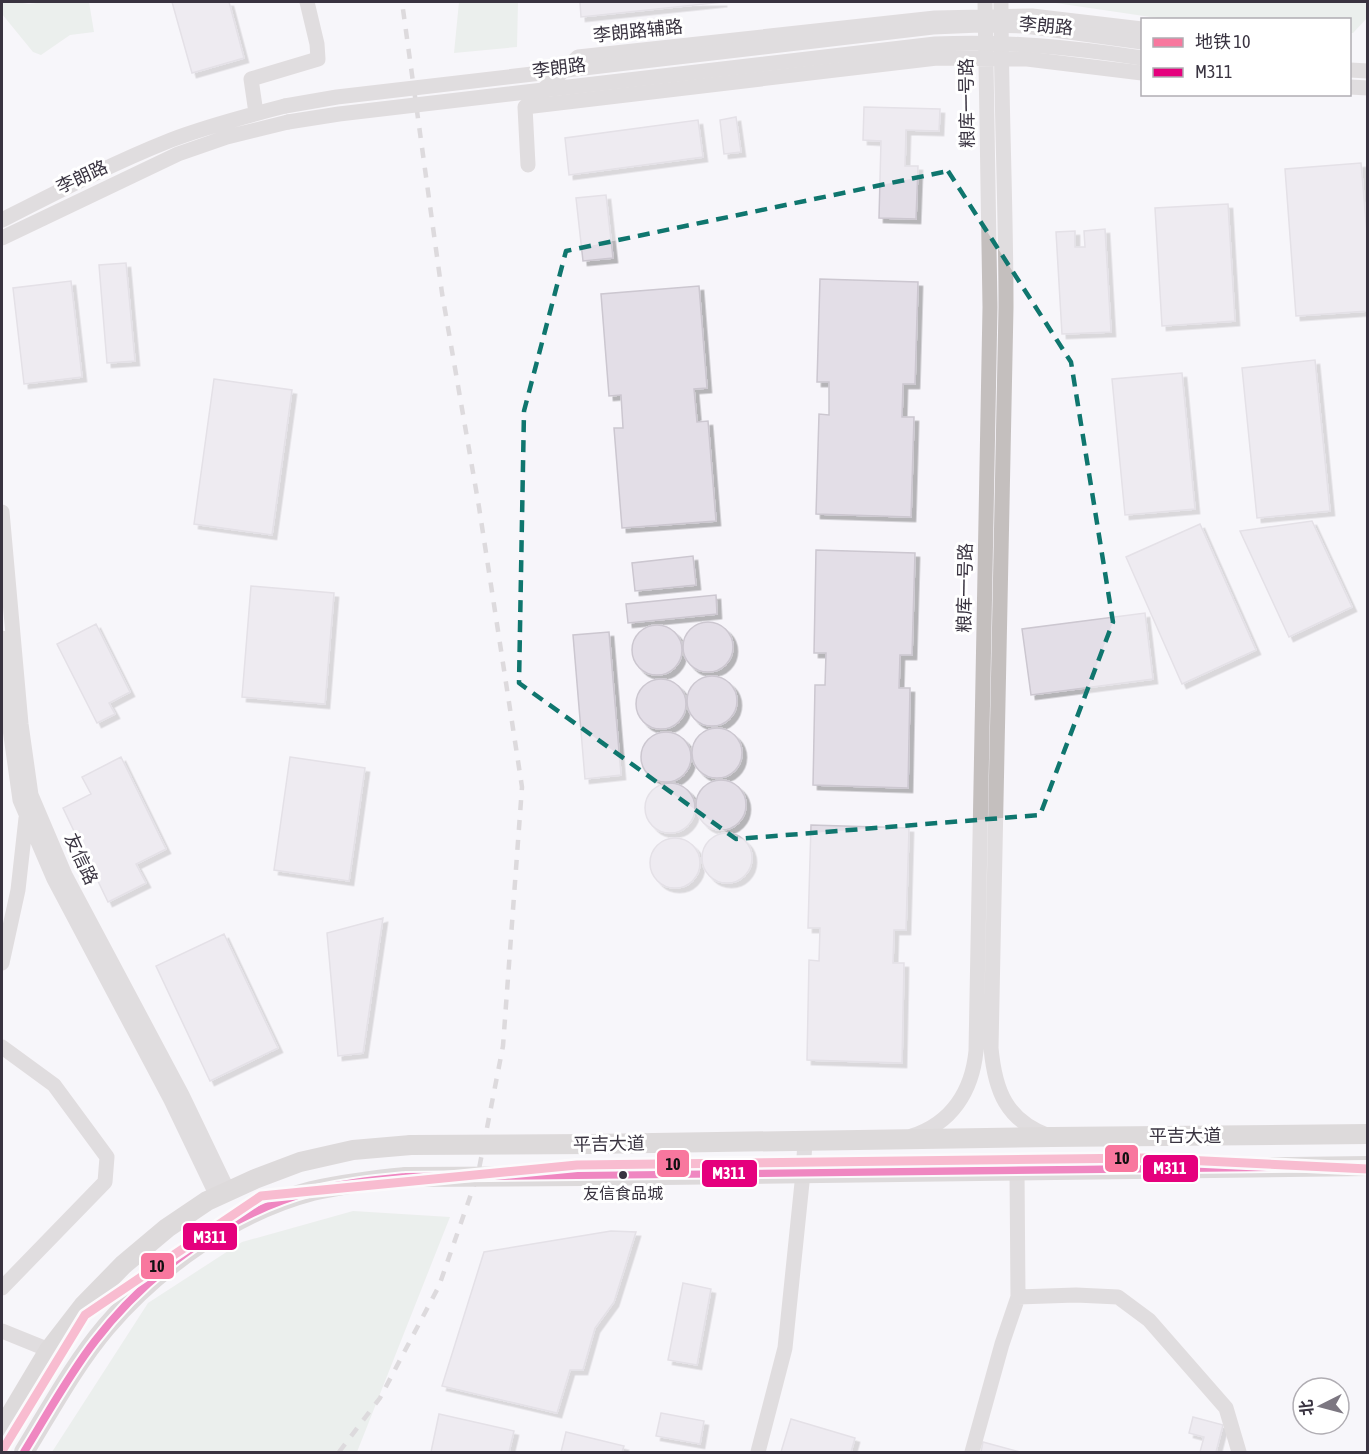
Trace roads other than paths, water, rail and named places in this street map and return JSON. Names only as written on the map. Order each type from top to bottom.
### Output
[{"type":"main road","name":"平吉大道","points":[[2,1430],[50,1350],[83,1306],[123,1265],[167,1228],[207,1201],[223,1194],[300,1162],[353,1150],[411,1145],[1368,1134]]},
{"type":"main road","name":"平吉大道","points":[[24,1452],[76,1368],[106,1327],[145,1288],[186,1254],[223,1228],[267,1208],[309,1192],[358,1181],[406,1178],[1368,1166]]},
{"type":"street","points":[[256,113],[251,79],[318,59],[318,44],[307,2]]},
{"type":"street","name":"李朗路辅路","points":[[525,107],[578,57],[935,18],[993,9],[1141,29]]},
{"type":"street","name":"粮库一号路","points":[[903,1139],[942,1122],[957,1107],[968,1089],[974,1070],[976,1051],[990,307],[993,9]]},
{"type":"street","name":"李朗路","points":[[2,220],[77,182],[171,140],[285,105],[348,95],[933,27],[1025,26],[1141,42]]},
{"type":"street","name":"李朗路","points":[[2,238],[178,154],[227,137],[288,122],[339,114],[935,44],[1064,46],[1141,58]]},
{"type":"street","points":[[528,165],[525,107],[937,58],[993,58],[1061,62],[1141,73]]},
{"type":"street","name":"粮库一号路","points":[[993,58],[1006,220],[1006,307],[991,1048],[993,1072],[998,1090],[1009,1109],[1035,1131],[1052,1137]]},
{"type":"street","points":[[1351,70],[1368,71]]},
{"type":"street","points":[[1351,87],[1368,88]]},
{"type":"street","name":"友信路","points":[[2,512],[21,724],[31,795],[65,875],[182,1095],[223,1194]]},
{"type":"street","name":"友信路","points":[[2,638],[20,800],[54,879],[223,1194]]},
{"type":"street","points":[[2,963],[18,890],[27,816]]},
{"type":"street","points":[[2,1047],[54,1085],[107,1157],[105,1182],[2,1287]]},
{"type":"street","points":[[758,1452],[784,1348],[805,1142]]},
{"type":"street","points":[[972,1452],[1002,1344],[1018,1297],[1017,1170]]},
{"type":"street","points":[[1018,1297],[1076,1295],[1118,1297],[1149,1320],[1226,1408],[1239,1452]]},
{"type":"street","points":[[2,1331],[50,1350]]},
{"type":"railway","points":[[339,1452],[380,1398],[439,1286],[478,1174],[503,1046],[522,787],[479,507],[442,293],[402,2]]},
{"type":"metro line","name":"10","points":[[2,1451],[85,1315],[261,1196],[577,1165],[1143,1158],[1368,1169]]},
{"type":"place","name":"友信食品城","points":[[623,1175]]}]
